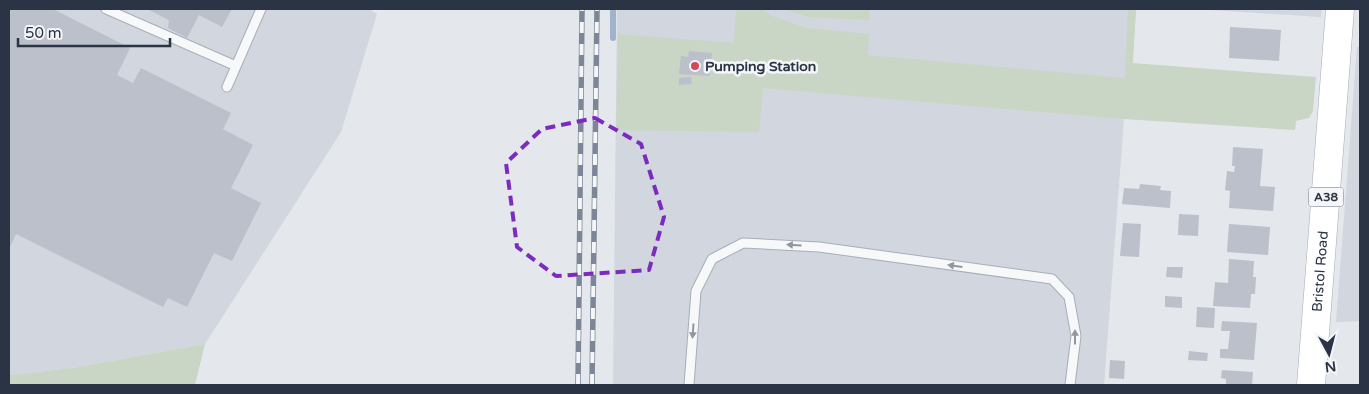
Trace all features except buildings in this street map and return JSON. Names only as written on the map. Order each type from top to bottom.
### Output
[{"type":"main road","name":"Bristol Road","points":[[1311,385],[1340,9]]},
{"type":"lane","points":[[106,9],[236,66]]},
{"type":"lane","points":[[227,87],[261,9]]},
{"type":"lane","points":[[689,385],[696,292],[712,259],[742,242],[819,247],[1052,279],[1069,297],[1076,336],[1070,385]]},
{"type":"highlighted area","points":[[595,118],[641,144],[664,217],[649,270],[556,276],[517,247],[506,163],[542,129]]},
{"type":"shaded area","points":[[9,9],[369,9],[377,14],[341,132],[205,344],[72,368],[9,375]]},
{"type":"shaded area","points":[[617,9],[1136,9],[1129,115],[1124,119],[1104,385],[613,385]]},
{"type":"shaded area","points":[[1194,9],[1322,9],[1321,17]]},
{"type":"shaded area","points":[[1357,47],[1360,47],[1360,321],[1336,322]]},
{"type":"green space","points":[[736,9],[762,9],[772,16],[807,28],[869,34],[868,55],[1125,78],[1128,9],[1136,9],[1133,63],[1316,77],[1313,111],[1309,118],[1296,121],[1295,130],[1124,119],[763,88],[759,132],[616,130],[618,34],[734,43]]},
{"type":"green space","points":[[784,9],[870,9],[869,20],[808,17]]},
{"type":"green space","points":[[205,344],[195,385],[9,385],[9,375],[72,368]]},
{"type":"waterway","points":[[613,9],[613,38]]},
{"type":"railway","points":[[578,385],[582,9]]},
{"type":"railway","points":[[592,385],[597,9]]},
{"type":"place","name":"Pumping Station","points":[[695,66]]}]
